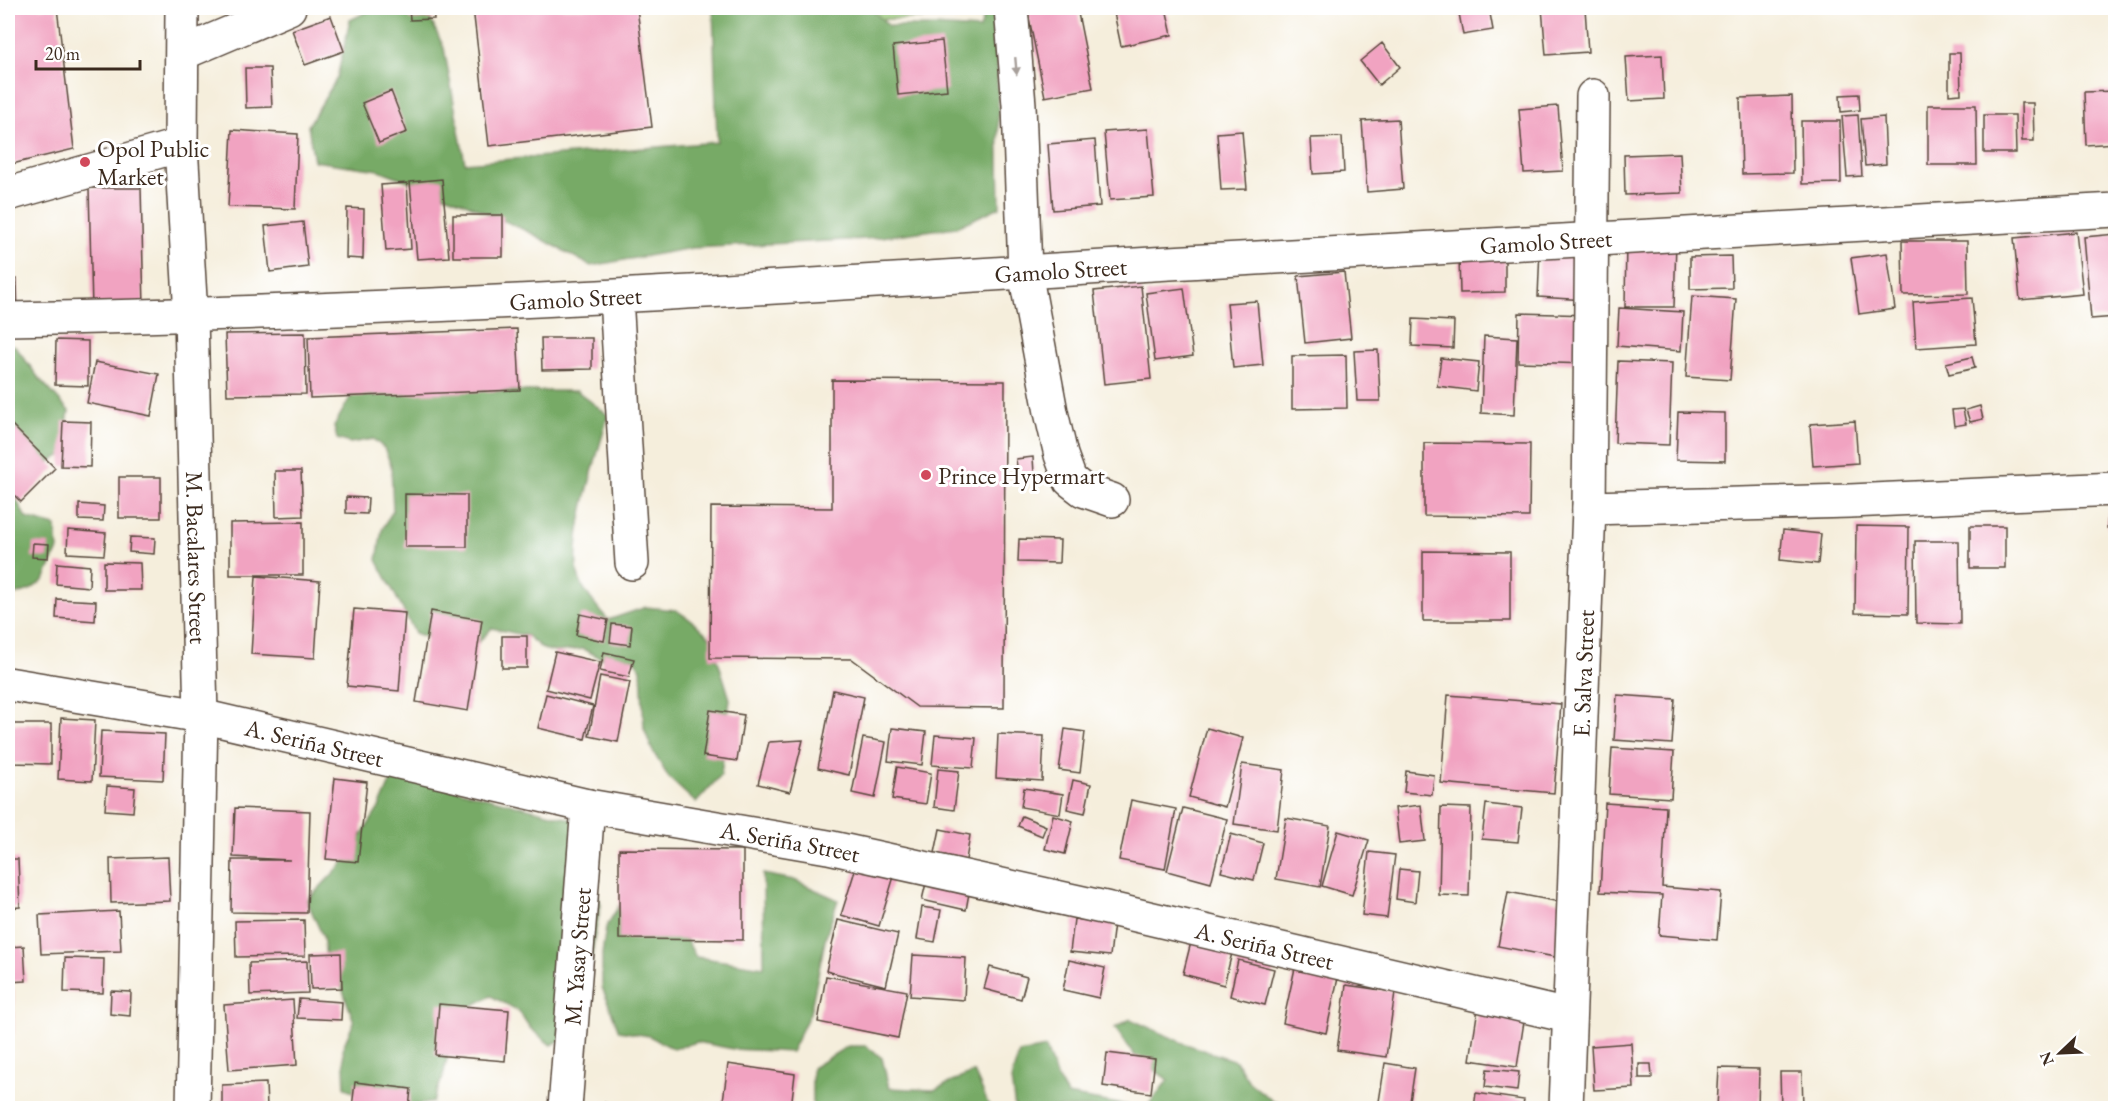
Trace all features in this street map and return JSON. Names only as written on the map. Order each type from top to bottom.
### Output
[{"type":"street","name":"M. Bacalares Street","points":[[182,8],[181,145],[191,316],[201,716],[194,1108]]},
{"type":"street","points":[[183,53],[289,8]]},
{"type":"street","points":[[1011,8],[1019,105],[1025,272],[1051,412],[1061,455],[1070,480],[1083,490],[1112,500]]},
{"type":"street","name":"E. Salva Street","points":[[1566,1108],[1588,508],[1593,96]]},
{"type":"street","points":[[8,194],[181,145]]},
{"type":"street","name":"Gamolo Street","points":[[8,319],[191,316],[616,297],[1593,238],[2115,210]]},
{"type":"street","points":[[616,297],[632,563]]},
{"type":"street","points":[[1588,508],[1850,501],[2115,489]]},
{"type":"street","name":"A. Seriña Street","points":[[8,684],[201,716],[588,807],[839,850],[1106,908],[1568,1016]]},
{"type":"street","name":"M. Yasay Street","points":[[566,1108],[588,807]]},
{"type":"green space","points":[[425,8],[444,48],[465,163],[717,142],[713,8],[870,8],[889,26],[980,29],[984,8],[996,8],[1000,207],[956,227],[866,239],[692,248],[591,266],[533,234],[463,202],[379,170],[314,161],[308,126],[337,78],[350,20],[373,9]]},
{"type":"green space","points":[[857,8],[974,8],[975,17],[857,20]]},
{"type":"green space","points":[[8,344],[15,346],[38,377],[69,411],[62,455],[40,467],[21,469],[14,495],[26,518],[56,526],[58,549],[44,580],[30,590],[8,597]]},
{"type":"green space","points":[[417,365],[493,391],[577,391],[608,415],[582,513],[577,552],[578,576],[589,596],[608,620],[646,607],[676,610],[711,638],[730,699],[721,775],[696,803],[669,778],[652,750],[644,728],[641,669],[634,659],[603,659],[583,649],[555,652],[543,649],[527,636],[492,628],[479,642],[449,645],[415,633],[377,560],[382,530],[393,510],[391,465],[384,448],[373,439],[350,443],[337,439],[334,426],[356,387]]},
{"type":"green space","points":[[394,774],[579,821],[601,905],[594,940],[584,1029],[551,1045],[530,1028],[519,1011],[491,996],[470,1007],[454,1029],[443,1076],[433,1102],[406,1107],[378,1104],[345,1087],[343,1047],[354,1022],[342,988],[329,977],[323,937],[307,901],[345,861],[379,808]]},
{"type":"green space","points":[[763,874],[794,880],[838,900],[826,936],[810,1013],[791,1052],[733,1049],[697,1042],[674,1049],[649,1036],[619,1031],[602,987],[602,954],[606,927],[632,884],[686,939],[696,957],[764,967]]},
{"type":"green space","points":[[1130,1019],[1183,1043],[1236,1061],[1249,1082],[1274,1102],[1325,1108],[1146,1108],[1168,1080],[1135,1056],[1115,1028]]},
{"type":"green space","points":[[848,1046],[866,1046],[882,1058],[889,1088],[934,1090],[974,1072],[990,1108],[817,1108],[812,1103],[812,1068]]},
{"type":"green space","points":[[1046,1048],[1056,1076],[1067,1095],[1142,1108],[1015,1108],[1011,1080],[1019,1053]]},
{"type":"building","points":[[8,8],[57,8],[74,149],[8,165]]},
{"type":"building","points":[[409,8],[433,8],[434,19],[410,20]]},
{"type":"building","points":[[473,8],[637,8],[652,127],[489,146]]},
{"type":"building","points":[[1027,8],[1077,8],[1093,88],[1045,97]]},
{"type":"building","points":[[1113,8],[1166,8],[1172,35],[1121,46]]},
{"type":"building","points":[[1458,8],[1489,8],[1493,30],[1463,35]]},
{"type":"building","points":[[1542,8],[1585,8],[1588,52],[1546,55]]},
{"type":"building","points":[[331,16],[344,51],[305,65],[292,30]]},
{"type":"building","points":[[942,41],[947,90],[898,95],[893,46]]},
{"type":"building","points":[[1382,43],[1400,67],[1379,85],[1360,61]]},
{"type":"building","points":[[1949,53],[1960,53],[1961,94],[1949,95]]},
{"type":"building","points":[[1662,55],[1664,99],[1629,101],[1626,57]]},
{"type":"building","points":[[245,68],[270,68],[272,107],[246,108]]},
{"type":"building","points":[[391,91],[407,132],[379,143],[362,103]]},
{"type":"building","points":[[2116,91],[2116,143],[2086,145],[2084,92]]},
{"type":"building","points":[[1859,94],[1860,110],[1841,112],[1840,95]]},
{"type":"building","points":[[1792,96],[1793,173],[1742,174],[1740,98]]},
{"type":"building","points":[[2021,103],[2033,103],[2034,141],[2022,141]]},
{"type":"building","points":[[1928,105],[1976,105],[1977,165],[1928,165]]},
{"type":"building","points":[[1558,106],[1563,171],[1524,173],[1519,109]]},
{"type":"building","points":[[1858,115],[1862,176],[1847,177],[1842,116]]},
{"type":"building","points":[[1984,115],[2015,115],[2016,153],[1984,153]]},
{"type":"building","points":[[1884,117],[1886,164],[1865,166],[1861,119]]},
{"type":"building","points":[[1398,119],[1403,189],[1367,192],[1362,121]]},
{"type":"building","points":[[1801,121],[1840,121],[1841,183],[1802,184]]},
{"type":"building","points":[[1148,129],[1154,197],[1110,200],[1104,132]]},
{"type":"building","points":[[232,130],[298,134],[295,209],[228,207]]},
{"type":"building","points":[[1242,131],[1247,189],[1221,190],[1217,133]]},
{"type":"building","points":[[1342,137],[1344,172],[1313,174],[1311,138]]},
{"type":"building","points":[[1095,140],[1100,206],[1053,210],[1048,144]]},
{"type":"building","points":[[1680,153],[1682,193],[1625,195],[1624,155]]},
{"type":"building","points":[[442,179],[449,257],[417,259],[410,182]]},
{"type":"building","points":[[407,183],[411,249],[386,251],[381,185]]},
{"type":"building","points":[[89,188],[141,188],[144,308],[92,309]]},
{"type":"building","points":[[347,208],[364,209],[363,259],[346,258]]},
{"type":"building","points":[[453,215],[503,215],[503,257],[453,257]]},
{"type":"building","points":[[303,222],[308,267],[270,272],[265,226]]},
{"type":"building","points":[[2076,232],[2083,294],[2020,300],[2014,238]]},
{"type":"building","points":[[2116,234],[2116,317],[2091,319],[2084,237]]},
{"type":"building","points":[[1626,241],[1676,242],[1674,307],[1625,307]]},
{"type":"building","points":[[1902,241],[1967,241],[1968,294],[1903,295]]},
{"type":"building","points":[[1540,248],[1588,251],[1586,300],[1538,297]]},
{"type":"building","points":[[1887,253],[1895,309],[1859,314],[1851,258]]},
{"type":"building","points":[[1505,256],[1505,292],[1460,293],[1459,257]]},
{"type":"building","points":[[1731,256],[1732,288],[1690,289],[1690,257]]},
{"type":"building","points":[[1344,272],[1351,338],[1305,343],[1298,276]]},
{"type":"building","points":[[8,279],[17,279],[18,318],[8,318]]},
{"type":"building","points":[[1141,286],[1151,379],[1104,384],[1094,291]]},
{"type":"building","points":[[1184,288],[1193,356],[1155,361],[1146,293]]},
{"type":"building","points":[[1692,296],[1736,299],[1730,380],[1686,377]]},
{"type":"building","points":[[1972,298],[1976,344],[1916,348],[1913,302]]},
{"type":"building","points":[[1257,301],[1263,365],[1233,368],[1227,303]]},
{"type":"building","points":[[1619,308],[1683,312],[1681,351],[1617,346]]},
{"type":"building","points":[[1519,313],[1591,315],[1590,364],[1518,362]]},
{"type":"building","points":[[1413,319],[1454,321],[1453,348],[1412,346]]},
{"type":"building","points":[[517,329],[520,390],[310,398],[308,337]]},
{"type":"building","points":[[305,333],[306,394],[227,395],[225,334]]},
{"type":"building","points":[[1484,336],[1517,338],[1514,415],[1481,413]]},
{"type":"building","points":[[541,338],[592,338],[592,369],[542,370]]},
{"type":"building","points":[[56,340],[88,341],[88,386],[55,385]]},
{"type":"building","points":[[1378,350],[1380,401],[1357,401],[1354,351]]},
{"type":"building","points":[[1346,355],[1347,408],[1292,409],[1292,356]]},
{"type":"building","points":[[1972,357],[1975,368],[1949,374],[1946,363]]},
{"type":"building","points":[[1441,358],[1479,362],[1476,391],[1437,386]]},
{"type":"building","points":[[1618,361],[1672,363],[1669,445],[1615,443]]},
{"type":"building","points":[[95,362],[159,374],[151,416],[87,403]]},
{"type":"building","points":[[832,380],[1005,381],[1004,708],[917,707],[852,659],[710,658],[711,507],[832,508]]},
{"type":"building","points":[[1980,406],[1983,419],[1970,422],[1966,410]]},
{"type":"building","points":[[1963,409],[1966,424],[1954,426],[1952,410]]},
{"type":"building","points":[[1678,412],[1725,413],[1725,461],[1676,460]]},
{"type":"building","points":[[63,421],[91,422],[90,467],[61,466]]},
{"type":"building","points":[[1855,421],[1858,463],[1813,466],[1810,424]]},
{"type":"building","points":[[10,423],[55,468],[21,502],[8,489],[8,425]]},
{"type":"building","points":[[1424,443],[1530,444],[1529,517],[1424,516]]},
{"type":"building","points":[[1033,457],[1034,474],[1018,475],[1016,459]]},
{"type":"building","points":[[275,471],[301,471],[303,516],[276,517]]},
{"type":"building","points":[[119,477],[161,477],[161,518],[119,518]]},
{"type":"building","points":[[405,494],[467,495],[467,547],[405,547]]},
{"type":"building","points":[[346,497],[368,498],[367,514],[346,513]]},
{"type":"building","points":[[79,504],[104,506],[103,521],[79,520]]},
{"type":"building","points":[[2108,511],[2116,511],[2116,529],[2107,528]]},
{"type":"building","points":[[303,522],[303,575],[230,575],[230,523]]},
{"type":"building","points":[[1856,526],[1909,527],[1908,614],[1855,613]]},
{"type":"building","points":[[1970,526],[2005,526],[2005,568],[1970,568]]},
{"type":"building","points":[[68,530],[106,533],[104,555],[67,553]]},
{"type":"building","points":[[1783,530],[1821,534],[1818,564],[1780,560]]},
{"type":"building","points":[[130,537],[155,538],[154,554],[129,552]]},
{"type":"building","points":[[1019,539],[1060,540],[1059,563],[1018,562]]},
{"type":"building","points":[[1915,541],[1959,541],[1960,624],[1916,623]]},
{"type":"building","points":[[33,543],[49,544],[48,558],[32,557]]},
{"type":"building","points":[[1423,551],[1510,552],[1510,621],[1423,621]]},
{"type":"building","points":[[104,562],[140,563],[141,590],[104,590]]},
{"type":"building","points":[[57,563],[90,566],[89,587],[56,584]]},
{"type":"building","points":[[256,576],[320,581],[315,658],[251,654]]},
{"type":"building","points":[[57,599],[96,601],[95,621],[56,618]]},
{"type":"building","points":[[354,609],[405,613],[399,691],[347,686]]},
{"type":"building","points":[[431,611],[482,620],[468,711],[416,702]]},
{"type":"building","points":[[580,614],[608,620],[604,641],[576,635]]},
{"type":"building","points":[[612,624],[632,626],[630,645],[610,642]]},
{"type":"building","points":[[502,636],[527,636],[527,668],[502,668]]},
{"type":"building","points":[[555,652],[600,662],[590,700],[546,689]]},
{"type":"building","points":[[604,652],[634,659],[629,677],[600,671]]},
{"type":"building","points":[[600,676],[630,682],[618,742],[589,736]]},
{"type":"building","points":[[833,690],[864,697],[849,775],[818,768]]},
{"type":"building","points":[[546,694],[593,706],[585,739],[538,728]]},
{"type":"building","points":[[1448,695],[1561,704],[1554,793],[1441,783]]},
{"type":"building","points":[[1617,695],[1675,699],[1672,744],[1614,740]]},
{"type":"building","points":[[710,710],[744,715],[737,761],[703,756]]},
{"type":"building","points":[[61,718],[95,720],[92,781],[58,779]]},
{"type":"building","points":[[13,724],[51,724],[51,764],[12,763]]},
{"type":"building","points":[[892,728],[926,732],[922,765],[888,761]]},
{"type":"building","points":[[1207,728],[1243,738],[1225,807],[1189,797]]},
{"type":"building","points":[[1065,729],[1085,732],[1080,773],[1059,770]]},
{"type":"building","points":[[101,731],[165,734],[163,780],[99,777]]},
{"type":"building","points":[[998,734],[1044,736],[1042,781],[996,778]]},
{"type":"building","points":[[935,735],[976,738],[973,768],[932,765]]},
{"type":"building","points":[[863,738],[886,742],[875,798],[852,793]]},
{"type":"building","points":[[803,740],[790,792],[758,784],[769,742]]},
{"type":"building","points":[[1612,748],[1674,752],[1671,798],[1609,794]]},
{"type":"building","points":[[1242,764],[1284,770],[1277,830],[1234,824]]},
{"type":"building","points":[[897,767],[931,773],[926,804],[892,799]]},
{"type":"building","points":[[938,769],[959,771],[954,810],[934,807]]},
{"type":"building","points":[[1406,771],[1434,775],[1432,795],[1404,792]]},
{"type":"building","points":[[335,778],[367,782],[358,862],[326,859]]},
{"type":"building","points":[[1073,780],[1091,784],[1085,813],[1067,809]]},
{"type":"building","points":[[107,786],[135,788],[133,812],[105,810]]},
{"type":"building","points":[[1024,788],[1063,794],[1060,814],[1021,807]]},
{"type":"building","points":[[1131,800],[1176,809],[1165,869],[1119,860]]},
{"type":"building","points":[[1605,803],[1666,807],[1662,887],[1721,892],[1717,940],[1659,935],[1662,895],[1600,892]]},
{"type":"building","points":[[1486,804],[1522,808],[1518,842],[1482,839]]},
{"type":"building","points":[[1421,805],[1425,841],[1399,844],[1395,808]]},
{"type":"building","points":[[1441,807],[1471,808],[1469,896],[1439,895]]},
{"type":"building","points":[[235,808],[310,811],[307,913],[231,912],[232,860],[290,860],[233,857]]},
{"type":"building","points":[[1183,808],[1227,819],[1211,883],[1167,871]]},
{"type":"building","points":[[1053,815],[1073,821],[1065,854],[1045,849]]},
{"type":"building","points":[[1022,816],[1046,826],[1042,836],[1018,826]]},
{"type":"building","points":[[1286,818],[1330,826],[1320,887],[1276,879]]},
{"type":"building","points":[[940,829],[970,835],[966,860],[935,853]]},
{"type":"building","points":[[1338,831],[1369,840],[1352,895],[1322,886]]},
{"type":"building","points":[[1231,834],[1263,843],[1254,880],[1221,872]]},
{"type":"building","points":[[619,849],[743,850],[743,940],[619,939]]},
{"type":"building","points":[[1369,852],[1395,855],[1387,918],[1362,915]]},
{"type":"building","points":[[168,857],[170,901],[111,903],[110,859]]},
{"type":"building","points":[[8,859],[18,859],[20,907],[8,908]]},
{"type":"building","points":[[858,861],[895,873],[879,926],[841,915]]},
{"type":"building","points":[[1399,869],[1418,871],[1415,902],[1396,899]]},
{"type":"building","points":[[926,883],[969,893],[966,910],[922,900]]},
{"type":"building","points":[[1508,892],[1565,903],[1555,957],[1498,946]]},
{"type":"building","points":[[922,907],[941,910],[935,942],[917,939]]},
{"type":"building","points":[[119,911],[121,951],[41,954],[39,915]]},
{"type":"building","points":[[1074,919],[1114,923],[1110,956],[1070,952]]},
{"type":"building","points":[[304,920],[305,956],[236,957],[235,921]]},
{"type":"building","points":[[838,920],[898,934],[886,986],[826,971]]},
{"type":"building","points":[[1194,930],[1235,941],[1224,985],[1183,974]]},
{"type":"building","points":[[24,946],[26,981],[8,982],[8,947]]},
{"type":"building","points":[[341,953],[342,988],[311,989],[310,954]]},
{"type":"building","points":[[913,955],[966,958],[964,1000],[910,996]]},
{"type":"building","points":[[65,958],[104,959],[103,993],[64,992]]},
{"type":"building","points":[[1069,960],[1105,968],[1099,998],[1063,990]]},
{"type":"building","points":[[1238,960],[1274,969],[1265,1005],[1230,996]]},
{"type":"building","points":[[307,961],[308,993],[250,995],[249,963]]},
{"type":"building","points":[[990,967],[1027,977],[1021,999],[984,989]]},
{"type":"building","points":[[1295,968],[1338,978],[1326,1033],[1283,1023]]},
{"type":"building","points":[[826,976],[907,991],[898,1038],[818,1022]]},
{"type":"building","points":[[1346,985],[1395,992],[1386,1057],[1337,1050]]},
{"type":"building","points":[[8,989],[14,989],[14,1034],[8,1034]]},
{"type":"building","points":[[111,991],[131,992],[130,1016],[110,1014]]},
{"type":"building","points":[[299,999],[342,1002],[341,1020],[297,1018]]},
{"type":"building","points":[[293,1000],[297,1065],[229,1070],[224,1005]]},
{"type":"building","points":[[439,1004],[509,1010],[505,1061],[435,1055]]},
{"type":"building","points":[[1478,1008],[1525,1015],[1517,1067],[1470,1060]]},
{"type":"building","points":[[1631,1043],[1634,1088],[1594,1090],[1591,1046]]},
{"type":"building","points":[[1107,1053],[1155,1059],[1151,1093],[1103,1086]]},
{"type":"building","points":[[1385,1063],[1415,1068],[1409,1108],[1378,1108]]},
{"type":"building","points":[[728,1064],[795,1074],[791,1108],[722,1108]]},
{"type":"building","points":[[1639,1064],[1651,1064],[1652,1078],[1639,1078]]},
{"type":"building","points":[[1719,1068],[1759,1069],[1758,1108],[1717,1108]]},
{"type":"building","points":[[1487,1069],[1519,1072],[1517,1091],[1485,1087]]},
{"type":"building","points":[[1780,1072],[1802,1072],[1803,1108],[1781,1108]]},
{"type":"building","points":[[355,1082],[411,1089],[409,1108],[352,1108]]},
{"type":"building","points":[[266,1083],[267,1108],[222,1108],[222,1085]]},
{"type":"building","points":[[1476,1093],[1524,1100],[1522,1108],[1474,1108]]},
{"type":"building","points":[[602,1102],[637,1107],[637,1108],[601,1108]]},
{"type":"building","points":[[1852,1105],[1886,1106],[1886,1108],[1852,1108]]},
{"type":"place","name":"Opol Public Market","points":[[85,162]]},
{"type":"place","name":"Prince Hypermart","points":[[926,475]]}]
